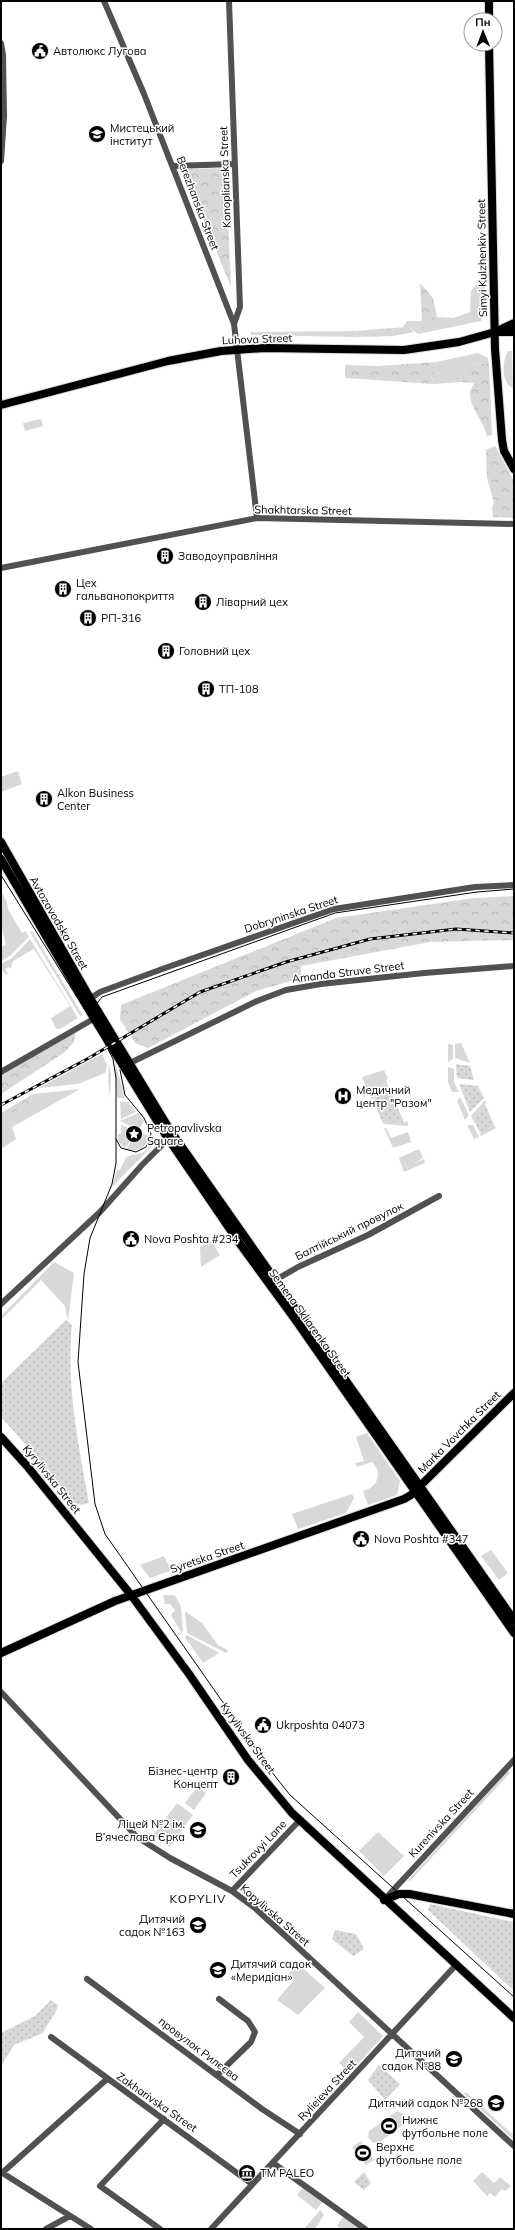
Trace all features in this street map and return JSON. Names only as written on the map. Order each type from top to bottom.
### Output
[{"type":"main road","points":[[489,1],[489,12]]},
{"type":"main road","name":"Simyi Kulzhenkiv Street","points":[[489,52],[495,332],[502,440],[504,451],[514,469]]},
{"type":"main road","name":"Luhova Street","points":[[1,405],[175,360],[238,348],[404,350],[459,342],[495,332],[514,323]]},
{"type":"main road","name":"Luhova Street","points":[[495,332],[514,332]]},
{"type":"main road","name":"Avtozavodska Street","points":[[1,842],[97,1018]]},
{"type":"main road","name":"Avtozavodska Street","points":[[1,859],[87,1000]]},
{"type":"main road","name":"Semena Skliarenka Street","points":[[97,1018],[130,1064],[171,1136]]},
{"type":"main road","name":"Semena Skliarenka Street","points":[[97,1018],[171,1136],[272,1282],[418,1489],[514,1620]]},
{"type":"main road","name":"Marka Vovchka Street","points":[[418,1489],[514,1393]]},
{"type":"main road","name":"Kyrylivska Street","points":[[1,1437],[27,1466],[131,1595],[189,1674],[248,1760],[299,1821],[514,2018]]},
{"type":"main road","name":"Semena Skliarenka Street","points":[[418,1489],[514,1633]]},
{"type":"main road","name":"Syretska Street","points":[[1,1653],[131,1595],[391,1505],[404,1500],[418,1489]]},
{"type":"main road","points":[[384,1900],[399,1894],[409,1894],[514,1914]]},
{"type":"street","name":"Berezhanska Street","points":[[104,1],[173,166],[234,324]]},
{"type":"street","name":"Konoplianska Street","points":[[229,1],[240,307],[234,324],[257,518]]},
{"type":"street","points":[[1,43],[3,55],[4,101],[1,160]]},
{"type":"street","points":[[173,166],[234,164]]},
{"type":"street","name":"Shakhtarska Street","points":[[1,568],[257,518],[514,524]]},
{"type":"street","name":"Dobryninska Street","points":[[87,1000],[100,992],[158,970],[334,909],[475,888],[514,885]]},
{"type":"street","name":"Amanda Struve Street","points":[[130,1064],[257,1001],[286,990],[321,984],[424,973],[514,966]]},
{"type":"street","points":[[1,1072],[97,1018]]},
{"type":"street","points":[[1,1304],[100,1212],[142,1164],[171,1136]]},
{"type":"street","name":"Балтійський провулок","points":[[272,1282],[298,1267],[368,1235],[439,1196]]},
{"type":"street","name":"Kopylivska Street","points":[[1,1692],[137,1837],[170,1858],[232,1891],[255,1908],[514,2146]]},
{"type":"street","name":"Kurenivska Street","points":[[384,1900],[514,1760]]},
{"type":"street","name":"Tsukrovyi Lane","points":[[232,1891],[299,1821]]},
{"type":"street","name":"Rylieieva Street","points":[[211,2229],[456,1965]]},
{"type":"street","name":"провулок Рилєєва","points":[[87,1979],[262,2109],[300,2134]]},
{"type":"street","points":[[217,2075],[251,2042],[255,2032],[248,2021],[219,1999]]},
{"type":"street","name":"Zakharivska Street","points":[[50,2037],[252,2184]]},
{"type":"street","points":[[91,2229],[2,2173],[107,2079]]},
{"type":"street","points":[[160,2229],[100,2186],[164,2119]]},
{"type":"street","points":[[272,2163],[365,2229]]},
{"type":"street","points":[[46,2229],[70,2216]]},
{"type":"green space","points":[[226,168],[231,287],[183,169]]},
{"type":"green space","points":[[484,275],[486,305],[481,321],[418,334],[427,324],[437,317],[453,318],[470,312],[471,291]]},
{"type":"green space","points":[[420,283],[433,298],[437,317],[427,324],[418,334],[409,327],[403,327],[407,321],[422,321]]},
{"type":"green space","points":[[409,327],[414,332],[393,336],[392,328]]},
{"type":"green space","points":[[392,328],[393,336],[357,337],[355,331]]},
{"type":"green space","points":[[355,331],[357,337],[251,335],[251,332]]},
{"type":"green space","points":[[508,351],[512,351],[513,388],[506,382],[504,373],[504,364]]},
{"type":"green space","points":[[478,353],[488,358],[489,364],[468,363],[467,370],[460,377],[461,382],[434,384],[431,376],[437,365],[436,362]]},
{"type":"green space","points":[[436,362],[437,368],[431,377],[434,384],[345,378],[345,365],[378,366]]},
{"type":"green space","points":[[468,363],[489,364],[492,435],[487,436],[472,405],[470,391],[474,383],[461,382],[460,377],[467,370]]},
{"type":"green space","points":[[41,419],[43,426],[25,431],[23,423]]},
{"type":"green space","points":[[495,446],[514,481],[514,518],[493,517],[492,507],[494,503],[487,478],[486,450]]},
{"type":"green space","points":[[18,771],[22,784],[1,792],[1,777]]},
{"type":"green space","points":[[1,891],[7,902],[8,909],[22,933],[26,931],[29,937],[10,956],[1,961],[1,947],[6,945],[1,926]]},
{"type":"green space","points":[[514,896],[514,940],[430,942],[301,966],[301,978],[256,991],[148,1048],[135,1043],[120,1019],[121,1005],[336,918],[474,898]]},
{"type":"green space","points":[[32,931],[82,1014],[80,1016],[30,932]]},
{"type":"green space","points":[[30,939],[78,1018],[60,1029],[56,1029],[51,1018],[70,1006],[34,949],[13,961],[11,969],[9,967],[5,969],[8,974],[6,975],[1,968],[1,964],[12,958]]},
{"type":"green space","points":[[76,1031],[74,1042],[65,1052],[1,1094],[1,1075]]},
{"type":"green space","points":[[461,1043],[470,1063],[455,1058],[455,1044]]},
{"type":"green space","points":[[448,1044],[453,1045],[453,1059],[448,1062]]},
{"type":"green space","points":[[102,1054],[107,1065],[105,1073],[78,1084],[38,1088]]},
{"type":"green space","points":[[115,1062],[125,1098],[117,1098]]},
{"type":"green space","points":[[109,1064],[111,1073],[110,1098],[108,1081]]},
{"type":"green space","points":[[456,1064],[470,1066],[474,1080],[457,1078]]},
{"type":"green space","points":[[448,1067],[454,1069],[454,1082],[459,1092],[452,1092],[448,1082]]},
{"type":"green space","points":[[384,1070],[388,1078],[372,1100],[362,1077]]},
{"type":"green space","points":[[386,1081],[403,1122],[382,1121],[373,1100]]},
{"type":"green space","points":[[459,1084],[478,1086],[484,1098],[470,1112]]},
{"type":"green space","points":[[80,1089],[12,1127],[16,1139],[1,1149],[1,1120],[30,1104],[33,1094]]},
{"type":"green space","points":[[33,1094],[30,1104],[1,1120],[1,1113]]},
{"type":"green space","points":[[460,1097],[469,1115],[465,1120],[457,1101]]},
{"type":"green space","points":[[485,1100],[486,1103],[473,1118],[476,1127],[471,1116]]},
{"type":"green space","points":[[120,1102],[128,1102],[136,1112],[121,1119]]},
{"type":"green space","points":[[485,1104],[494,1125],[480,1133],[473,1118]]},
{"type":"green space","points":[[138,1113],[144,1121],[139,1130],[120,1121]]},
{"type":"green space","points":[[382,1120],[408,1122],[408,1126],[383,1124]]},
{"type":"green space","points":[[121,1125],[137,1132],[125,1148],[118,1141],[118,1134],[121,1134]]},
{"type":"green space","points":[[467,1125],[473,1125],[479,1137],[474,1139]]},
{"type":"green space","points":[[494,1125],[496,1128],[481,1136],[480,1133]]},
{"type":"green space","points":[[384,1128],[386,1128],[391,1138],[408,1132],[411,1142],[393,1148]]},
{"type":"green space","points":[[139,1132],[150,1136],[147,1143],[138,1150],[126,1149]]},
{"type":"green space","points":[[157,1136],[155,1143],[112,1187],[117,1170],[120,1170],[126,1157],[144,1152]]},
{"type":"green space","points":[[419,1149],[423,1158],[413,1164],[424,1159],[425,1163],[404,1172],[399,1158]]},
{"type":"green space","points":[[208,1241],[212,1242],[220,1255],[201,1267],[200,1247]]},
{"type":"green space","points":[[54,1262],[74,1273],[68,1321],[65,1306],[41,1280],[1,1320],[1,1316]]},
{"type":"green space","points":[[66,1320],[72,1325],[71,1370],[74,1414],[89,1503],[81,1505],[74,1503],[46,1467],[1,1417],[1,1383]]},
{"type":"green space","points":[[367,1433],[400,1481],[397,1495],[368,1505],[363,1491],[375,1483],[378,1475],[377,1471],[372,1462],[357,1467],[355,1463],[364,1461],[356,1437]]},
{"type":"green space","points":[[352,1494],[354,1498],[346,1513],[298,1529],[292,1514]]},
{"type":"green space","points":[[491,1550],[508,1573],[499,1580],[481,1556]]},
{"type":"green space","points":[[164,1556],[169,1566],[186,1561],[187,1565],[150,1578],[140,1565]]},
{"type":"green space","points":[[163,1595],[175,1595],[181,1607],[183,1631],[181,1632],[171,1615],[175,1610],[170,1604],[165,1604]]},
{"type":"green space","points":[[185,1611],[202,1623],[218,1645],[228,1650],[226,1653],[187,1633]]},
{"type":"green space","points":[[187,1635],[219,1653],[203,1663],[185,1637]]},
{"type":"green space","points":[[508,1771],[510,1773],[410,1881],[408,1880]]},
{"type":"green space","points":[[197,1787],[206,1793],[194,1810],[185,1803]]},
{"type":"green space","points":[[177,1803],[193,1815],[169,1847],[153,1835]]},
{"type":"green space","points":[[378,1832],[404,1856],[384,1876],[359,1851]]},
{"type":"green space","points":[[430,1904],[514,1922],[514,1991],[428,1910]]},
{"type":"green space","points":[[335,1930],[356,1934],[364,1949],[353,1956],[332,1939]]},
{"type":"green space","points":[[297,1963],[325,1988],[298,2015],[277,2000],[293,1981],[287,1976]]},
{"type":"green space","points":[[51,2000],[58,2005],[43,2033],[14,2045],[1,2066],[1,2033],[35,2016]]},
{"type":"green space","points":[[358,2012],[383,2036],[350,2073],[339,2063],[364,2037],[349,2022]]},
{"type":"green space","points":[[379,2065],[400,2084],[385,2100],[368,2080]]},
{"type":"green space","points":[[466,2092],[514,2136],[514,2140],[464,2094]]},
{"type":"green space","name":"Нижнє футбольне поле","points":[[397,2111],[404,2114],[408,2121],[380,2142],[373,2143],[368,2137],[369,2131]]},
{"type":"green space","name":"Верхнє футбольне поле","points":[[361,2141],[374,2160],[366,2165],[352,2147]]},
{"type":"green space","points":[[364,2172],[371,2183],[364,2190],[354,2182]]},
{"type":"green space","points":[[482,2172],[494,2183],[500,2177],[511,2186],[505,2191],[502,2189],[495,2197],[490,2193],[487,2196],[473,2181]]},
{"type":"green space","points":[[304,2186],[324,2200],[316,2210],[297,2195]]},
{"type":"green space","points":[[320,2210],[324,2215],[315,2229],[304,2229]]},
{"type":"green space","points":[[344,2215],[365,2229],[341,2229],[337,2226]]},
{"type":"tram line","points":[[1,875],[103,1039],[113,1059],[116,1078],[116,1163],[112,1184],[90,1238],[84,1274],[78,1362],[95,1504],[105,1534],[271,1771],[290,1795],[514,1997]]},
{"type":"tram line","points":[[91,1021],[94,1007],[102,997],[335,913],[477,892],[514,889]]},
{"type":"tram line","points":[[116,1139],[121,1148],[136,1152],[146,1147],[151,1134],[144,1118],[125,1095],[120,1070]]},
{"type":"railway","points":[[1,1105],[89,1058],[200,992],[286,962],[370,939],[456,929],[514,933]]},
{"type":"place","name":"Автолюкс Лугова","points":[[40,51]]},
{"type":"place","name":"Мистецький інститут","points":[[97,134]]},
{"type":"place","name":"Заводоуправління","points":[[165,556]]},
{"type":"place","name":"Цех гальванопокриття","points":[[63,589]]},
{"type":"place","name":"Ліварний цех","points":[[203,602]]},
{"type":"place","name":"РП-316","points":[[88,618]]},
{"type":"place","name":"Головний цех","points":[[166,651]]},
{"type":"place","name":"ТП-108","points":[[206,689]]},
{"type":"place","name":"Alkon Business Center","points":[[44,799]]},
{"type":"place","name":"Медичний центр \"Разом\"","points":[[343,1096]]},
{"type":"place","name":"Petropavlivska Square","points":[[134,1134]]},
{"type":"place","name":"Nova Poshta #234","points":[[131,1239]]},
{"type":"place","name":"Nova Poshta #347","points":[[361,1539]]},
{"type":"place","name":"Ukrposhta 04073","points":[[263,1725]]},
{"type":"place","name":"Бізнес-центр Концепт","points":[[231,1777]]},
{"type":"place","name":"Ліцей №2 ім. В’ячеслава Єрка","points":[[198,1830]]},
{"type":"place","name":"Дитячий садок №163","points":[[198,1925]]},
{"type":"place","name":"Дитячий садок «Меридіан»","points":[[218,1970]]},
{"type":"place","name":"Дитячий садок №88","points":[[454,2059]]},
{"type":"place","name":"Дитячий садок №268","points":[[496,2103]]},
{"type":"place","name":"Нижнє футбольне поле","points":[[389,2126]]},
{"type":"place","name":"Верхнє футбольне поле","points":[[363,2153]]},
{"type":"place","name":"ТМ PALEO","points":[[247,2173]]},
{"type":"district","name":"KOPYLIV","points":[[198,1898]]}]
